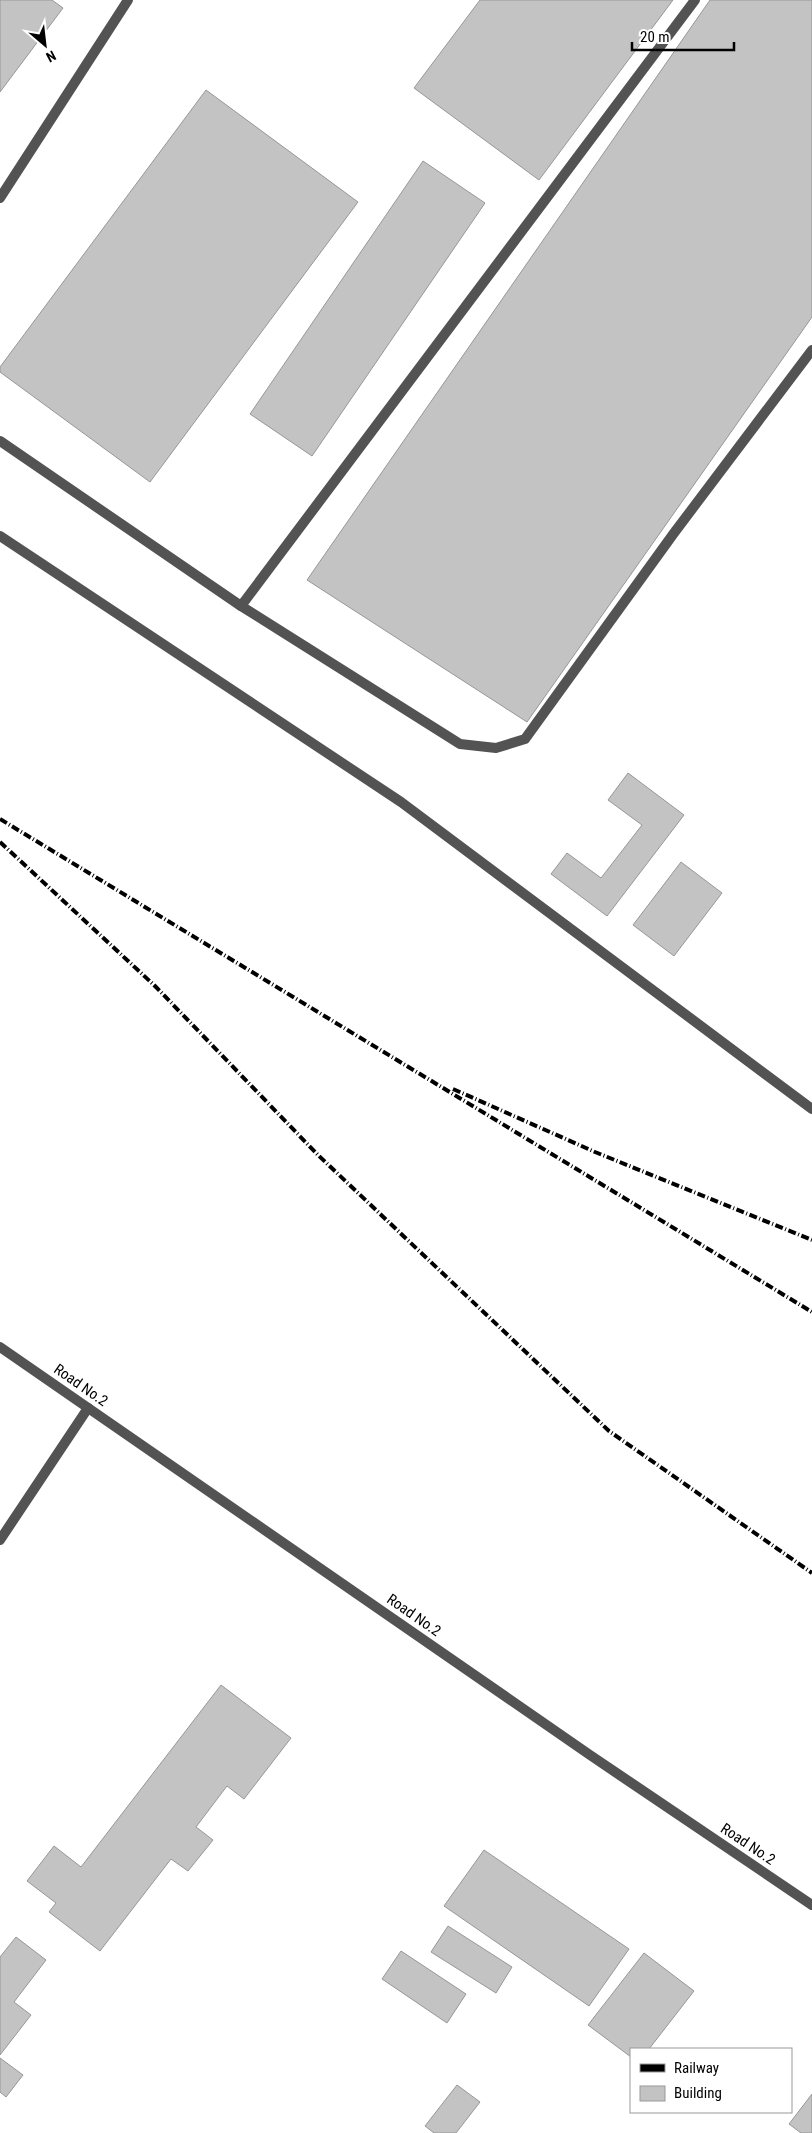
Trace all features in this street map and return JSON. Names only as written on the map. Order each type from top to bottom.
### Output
[{"type":"lane","points":[[0,198],[128,0]]},
{"type":"lane","points":[[242,606],[696,0]]},
{"type":"lane","points":[[0,441],[242,606],[460,744],[496,748],[525,739],[674,532],[812,350]]},
{"type":"lane","points":[[0,536],[401,802],[812,1108]]},
{"type":"lane","name":"Road No.2","points":[[0,1347],[590,1755],[812,1905]]},
{"type":"lane","points":[[0,1540],[88,1408]]},
{"type":"building","points":[[0,0],[52,0],[63,8],[0,92]]},
{"type":"building","points":[[480,0],[673,0],[539,180],[414,88]]},
{"type":"building","points":[[710,0],[812,0],[812,317],[527,722],[307,580]]},
{"type":"building","points":[[206,90],[358,202],[150,482],[0,372],[0,367]]},
{"type":"building","points":[[423,161],[485,203],[312,456],[250,414]]},
{"type":"building","points":[[628,773],[684,815],[607,916],[551,874],[567,853],[601,878],[642,825],[608,800]]},
{"type":"building","points":[[681,862],[722,893],[674,956],[633,925]]},
{"type":"building","points":[[221,1685],[291,1738],[244,1799],[227,1786],[196,1827],[213,1840],[188,1871],[171,1859],[100,1951],[49,1912],[56,1903],[27,1881],[54,1846],[81,1867]]},
{"type":"building","points":[[484,1850],[629,1949],[589,2006],[444,1906]]},
{"type":"building","points":[[448,1926],[512,1967],[496,1993],[431,1952]]},
{"type":"building","points":[[16,1937],[46,1960],[14,2002],[31,2015],[0,2055],[0,1957]]},
{"type":"building","points":[[401,1951],[466,1994],[447,2023],[382,1979]]},
{"type":"building","points":[[644,1953],[694,1991],[650,2048],[630,2048],[630,2056],[588,2025]]},
{"type":"building","points":[[0,2058],[23,2075],[6,2097],[0,2092]]},
{"type":"building","points":[[457,2085],[480,2102],[456,2133],[434,2133],[425,2126]]},
{"type":"building","points":[[812,2094],[812,2133],[801,2133],[789,2124]]},
{"type":"railway","points":[[0,819],[812,1312]]},
{"type":"railway","points":[[0,842],[155,986],[318,1155],[609,1431],[812,1573]]},
{"type":"railway","points":[[453,1089],[595,1152],[812,1240]]}]
